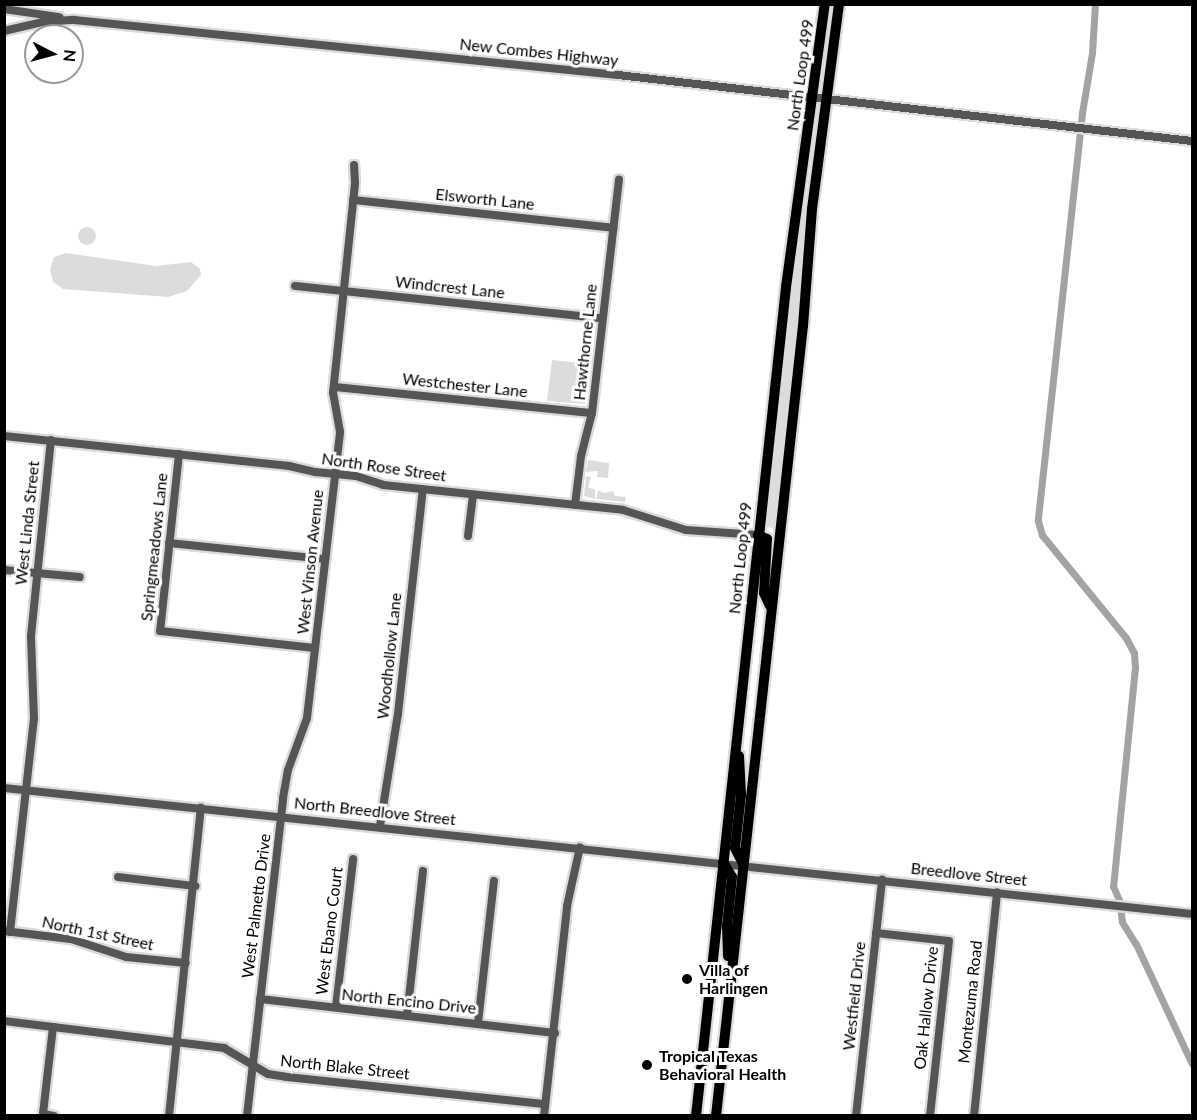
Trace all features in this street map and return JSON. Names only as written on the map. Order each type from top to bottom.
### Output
[{"type":"main road","name":"North Loop 499","points":[[696,1116],[786,287],[825,4]]},
{"type":"main road","name":"North Loop 499","points":[[716,1116],[803,326],[812,209],[839,4]]},
{"type":"main road","points":[[758,535],[767,539],[764,592],[771,609]]},
{"type":"main road","points":[[736,735],[741,795],[735,848],[743,864]]},
{"type":"main road","points":[[723,862],[732,877],[727,926],[730,986]]},
{"type":"street","points":[[4,9],[74,20]]},
{"type":"street","name":"New Combes Highway","points":[[4,32],[42,22],[74,20],[618,75],[1192,141]]},
{"type":"street","name":"West Vinson Avenue","points":[[281,816],[286,777],[308,718],[340,432],[334,387],[353,200],[354,165]]},
{"type":"street","name":"Hawthorne Lane","points":[[575,505],[581,456],[592,413],[619,180]]},
{"type":"street","name":"Elsworth Lane","points":[[353,200],[614,228]]},
{"type":"street","name":"Windcrest Lane","points":[[295,286],[602,318]]},
{"type":"street","name":"Westchester Lane","points":[[334,387],[592,413]]},
{"type":"street","name":"North Rose Street","points":[[4,436],[289,466],[335,475],[356,476],[383,485],[636,512],[686,530],[758,535]]},
{"type":"street","name":"West Linda Street","points":[[8,932],[34,712],[31,649],[51,440]]},
{"type":"street","name":"Springmeadows Lane","points":[[179,454],[160,631],[315,648]]},
{"type":"street","name":"Woodhollow Lane","points":[[380,826],[398,714],[423,489]]},
{"type":"street","points":[[468,536],[473,495]]},
{"type":"street","points":[[169,543],[325,559]]},
{"type":"street","points":[[4,570],[80,577]]},
{"type":"street","name":"North Breedlove Street","points":[[4,788],[743,864]]},
{"type":"street","points":[[169,1116],[195,886],[201,808]]},
{"type":"street","name":"West Palmetto Drive","points":[[247,1116],[281,816]]},
{"type":"street","points":[[544,1116],[555,1033],[567,906],[580,847]]},
{"type":"street","name":"West Ebano Court","points":[[336,1007],[353,859]]},
{"type":"street","name":"Breedlove Street","points":[[743,864],[1192,914]]},
{"type":"street","points":[[407,1016],[423,871]]},
{"type":"street","points":[[118,877],[195,886]]},
{"type":"street","name":"Westfield Drive","points":[[856,1116],[882,879]]},
{"type":"street","points":[[478,1023],[494,881]]},
{"type":"street","name":"Montezuma Road","points":[[974,1116],[997,892]]},
{"type":"street","name":"North 1st Street","points":[[8,932],[71,939],[126,957],[186,963]]},
{"type":"street","name":"Oak Hallow Drive","points":[[876,933],[949,941],[930,1116]]},
{"type":"street","name":"North Encino Drive","points":[[260,999],[555,1033]]},
{"type":"street","name":"North Blake Street","points":[[4,1021],[224,1048],[268,1074],[286,1077],[545,1104]]},
{"type":"street","points":[[53,1027],[43,1114],[54,1116]]},
{"type":"shaded area","points":[[806,194],[803,264],[775,528],[765,527],[789,306]]},
{"type":"shaded area","points":[[83,227],[91,227],[96,232],[94,243],[83,245],[78,240],[78,232]]},
{"type":"shaded area","points":[[66,253],[156,266],[191,262],[200,269],[201,275],[187,291],[168,297],[63,289],[53,282],[50,269],[54,257]]},
{"type":"shaded area","points":[[552,360],[590,364],[585,404],[547,401]]},
{"type":"shaded area","points":[[588,460],[609,463],[608,478],[597,477],[598,471],[586,472]]},
{"type":"shaded area","points":[[586,476],[591,477],[588,488],[595,489],[595,499],[584,496]]},
{"type":"shaded area","points":[[598,490],[604,493],[613,491],[615,496],[626,497],[625,502],[596,499]]},
{"type":"waterway","points":[[1095,4],[1092,53],[1082,113],[1038,521],[1042,535],[1126,638],[1134,653],[1135,667],[1113,886],[1119,900],[1122,922],[1136,944],[1192,1064]]},
{"type":"place","name":"Villa of Harlingen","points":[[687,979]]},
{"type":"place","name":"Tropical Texas Behavioral Health","points":[[647,1065]]}]
